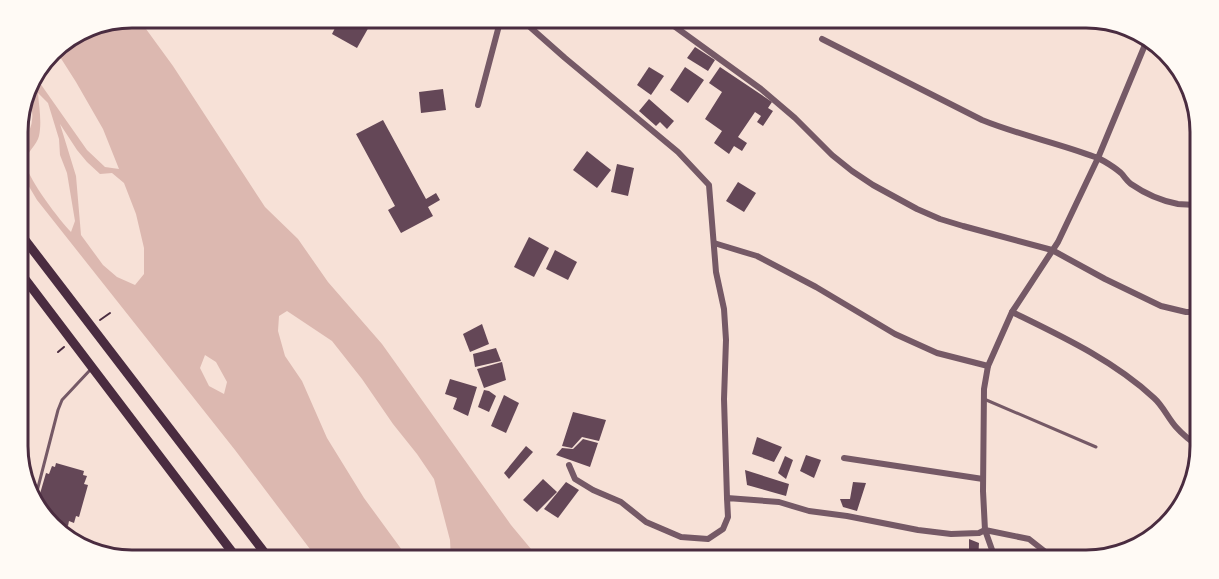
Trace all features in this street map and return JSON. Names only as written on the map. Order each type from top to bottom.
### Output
[{"type":"main road","points":[[29,245],[263,550]]},
{"type":"main road","points":[[29,284],[231,550]]},
{"type":"street","points":[[478,105],[498,28]]},
{"type":"street","points":[[531,28],[678,152],[709,185],[716,272],[724,309],[728,517],[723,530],[708,539],[681,537],[646,522],[621,502],[593,490],[575,478],[569,465]]},
{"type":"street","points":[[677,28],[761,89],[795,118],[832,155],[873,185],[940,219],[1052,250],[1152,302],[1190,312]]},
{"type":"street","points":[[822,39],[982,120],[1098,158],[1122,173],[1133,185],[1146,192],[1171,202],[1190,205]]},
{"type":"street","points":[[992,550],[985,530],[983,479],[984,399],[988,366],[1012,312],[1058,242],[1098,158],[1144,46]]},
{"type":"street","points":[[714,243],[757,256],[816,287],[895,334],[937,353],[988,366]]},
{"type":"street","points":[[1012,312],[1076,344],[1119,369],[1155,399],[1177,428],[1190,440]]},
{"type":"street","points":[[844,458],[983,479]]},
{"type":"street","points":[[727,498],[779,502],[808,511],[918,530],[951,534],[979,533],[985,530],[1029,539],[1043,550]]},
{"type":"lane","points":[[38,489],[62,399],[92,368]]},
{"type":"lane","points":[[984,399],[1096,447]]},
{"type":"shaded area","points":[[145,28],[173,66],[265,207],[298,239],[328,282],[382,344],[511,525],[532,550],[450,550],[434,479],[417,454],[332,341],[287,311],[279,316],[278,331],[285,356],[302,381],[327,438],[364,498],[402,550],[311,550],[235,450],[37,200],[29,186],[29,173],[71,232],[75,221],[67,173],[60,155],[59,139],[48,103],[38,93],[39,136],[29,153],[32,106],[41,84],[87,150],[105,167],[119,169],[103,129],[61,58],[64,54],[81,42],[99,34],[119,29]],"holes":[[[60,124],[77,150],[100,174],[112,173],[124,183],[136,214],[144,248],[144,274],[135,285],[117,277],[103,265],[81,235],[76,176]],[[205,355],[216,362],[227,382],[224,394],[209,386],[200,368]]]},
{"type":"building","points":[[335,28],[368,28],[357,48],[332,34]]},
{"type":"building","points":[[695,47],[715,60],[708,71],[687,58]]},
{"type":"building","points":[[649,67],[664,76],[651,95],[637,85]]},
{"type":"building","points":[[685,67],[704,80],[688,103],[670,90]]},
{"type":"building","points":[[720,67],[772,102],[768,108],[773,111],[763,126],[757,122],[761,116],[755,112],[738,137],[747,143],[742,151],[734,146],[729,154],[714,143],[722,131],[705,119],[722,92],[709,83]]},
{"type":"building","points":[[443,89],[446,110],[421,113],[419,92]]},
{"type":"building","points":[[649,99],[674,121],[667,129],[660,122],[656,126],[639,111]]},
{"type":"building","points":[[383,120],[426,199],[436,193],[440,200],[428,207],[433,216],[401,233],[388,210],[395,206],[356,134]]},
{"type":"building","points":[[587,151],[611,170],[597,188],[573,170]]},
{"type":"building","points":[[617,164],[634,168],[628,196],[611,192]]},
{"type":"building","points":[[738,182],[756,193],[744,212],[726,201]]},
{"type":"building","points":[[529,237],[549,248],[534,277],[514,267]]},
{"type":"building","points":[[555,250],[577,262],[568,280],[546,269]]},
{"type":"building","points":[[482,324],[489,344],[470,352],[463,334]]},
{"type":"building","points":[[496,348],[501,361],[475,367],[473,354]]},
{"type":"building","points":[[502,362],[506,380],[484,388],[477,369]]},
{"type":"building","points":[[450,379],[477,387],[468,416],[453,409],[457,398],[445,394]]},
{"type":"building","points":[[484,390],[496,396],[489,412],[478,407]]},
{"type":"building","points":[[504,395],[519,403],[506,433],[491,426]]},
{"type":"building","points":[[573,412],[606,420],[599,441],[582,437],[572,448],[562,446]]},
{"type":"building","points":[[757,437],[782,447],[774,462],[752,454]]},
{"type":"building","points":[[583,439],[598,443],[590,467],[556,455],[562,448],[573,449]]},
{"type":"building","points":[[526,446],[533,452],[509,479],[504,473]]},
{"type":"building","points":[[806,455],[821,460],[814,478],[800,471]]},
{"type":"building","points":[[785,456],[793,460],[786,479],[778,473]]},
{"type":"building","points":[[56,463],[84,471],[83,475],[87,476],[84,484],[88,485],[79,517],[76,516],[74,523],[69,521],[68,526],[50,510],[40,494],[46,473],[49,474],[52,466],[55,467]]},
{"type":"building","points":[[745,470],[789,484],[786,496],[747,485]]},
{"type":"building","points":[[543,479],[557,492],[537,512],[523,500]]},
{"type":"building","points":[[566,482],[579,490],[558,518],[544,509]]},
{"type":"building","points":[[853,482],[866,483],[857,511],[843,507],[840,499],[850,499]]},
{"type":"building","points":[[969,539],[979,543],[979,550],[969,550]]}]
